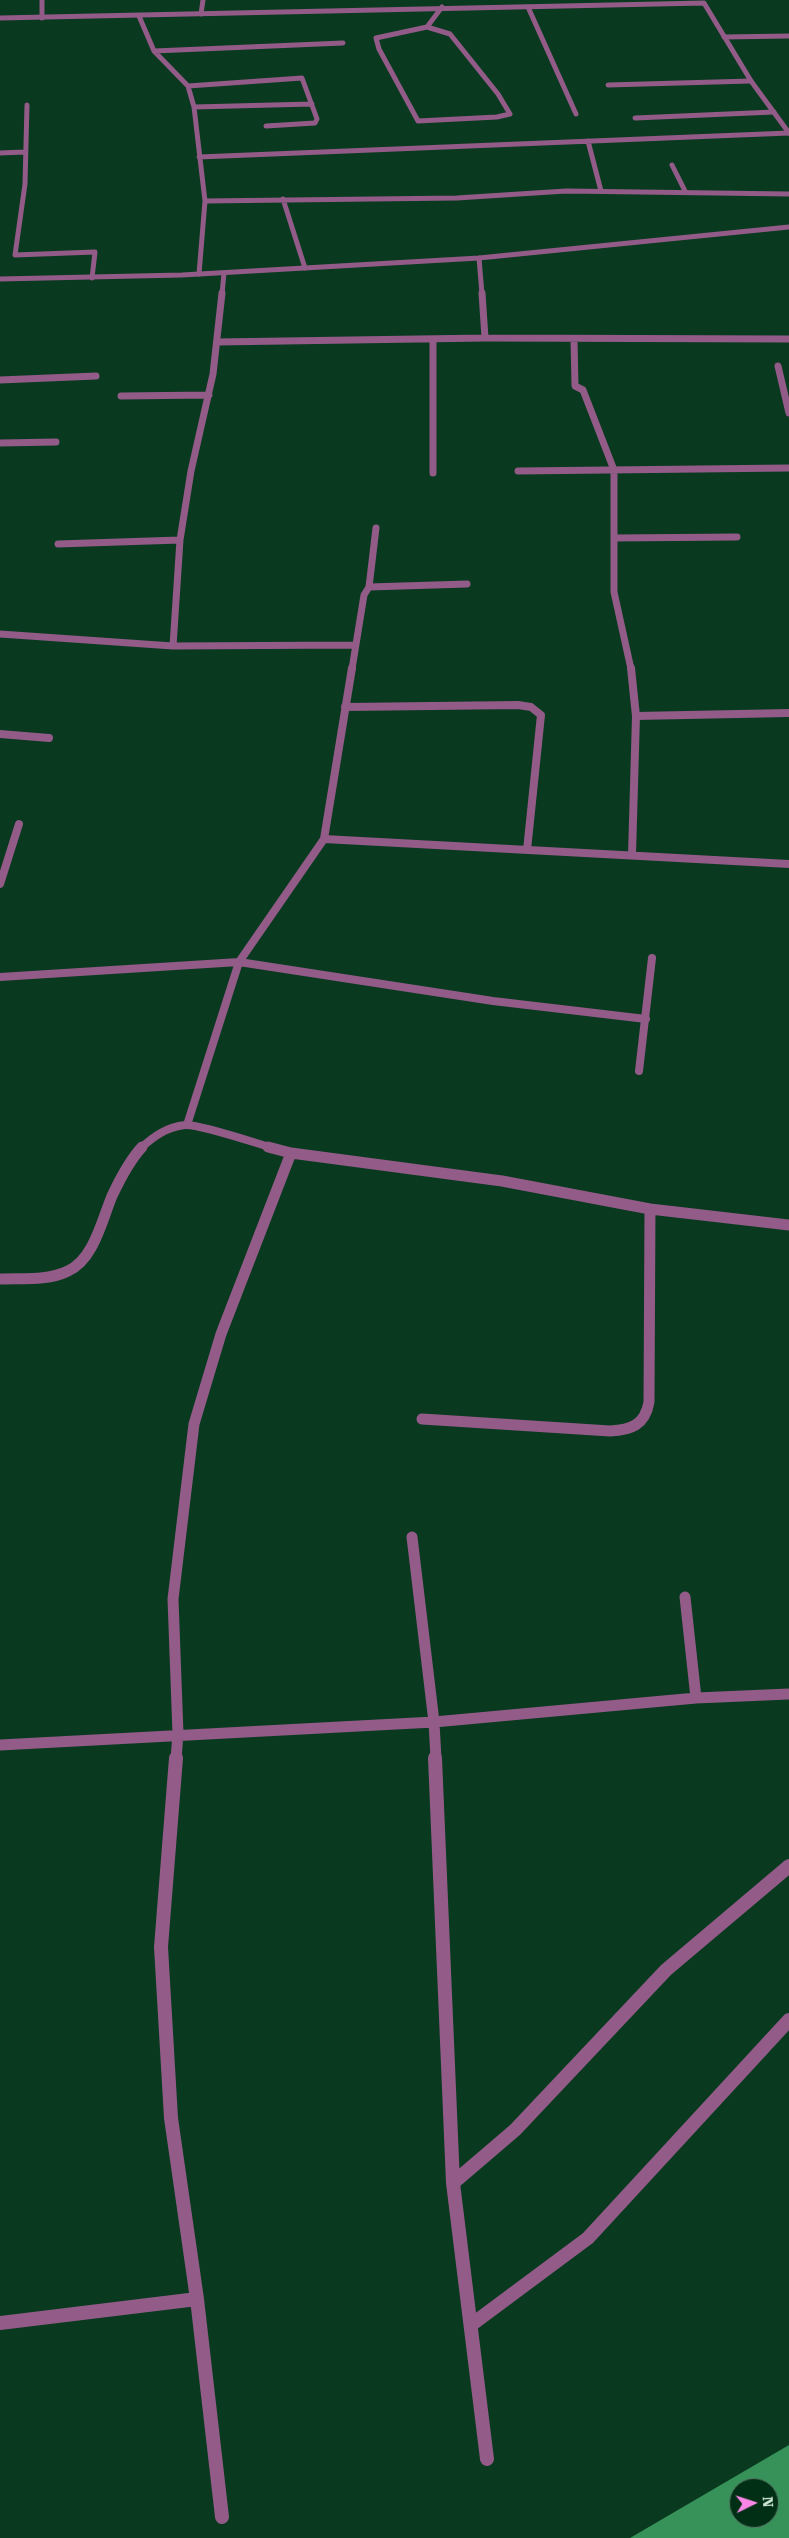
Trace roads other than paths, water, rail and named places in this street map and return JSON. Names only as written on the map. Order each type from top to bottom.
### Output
[{"type":"street","points":[[42,0],[42,18]]},
{"type":"street","points":[[201,14],[204,0]]},
{"type":"street","points":[[0,18],[704,2],[751,81],[789,133]]},
{"type":"street","points":[[427,27],[450,34],[498,94],[510,114],[497,117],[418,121],[379,49],[376,38],[427,27],[442,7]]},
{"type":"street","points":[[528,7],[576,114]]},
{"type":"street","points":[[139,16],[154,51],[188,86],[194,107],[199,157],[204,179],[205,201],[199,274]]},
{"type":"street","points":[[724,37],[789,36]]},
{"type":"street","points":[[154,51],[343,44]]},
{"type":"street","points":[[188,86],[302,78],[317,119],[315,123],[266,126]]},
{"type":"street","points":[[608,85],[751,81]]},
{"type":"street","points":[[194,107],[312,104]]},
{"type":"street","points":[[28,105],[24,152],[24,193],[15,255],[95,252],[92,278]]},
{"type":"street","points":[[635,118],[774,112]]},
{"type":"street","points":[[199,157],[789,133]]},
{"type":"street","points":[[588,141],[601,191]]},
{"type":"street","points":[[0,153],[24,152]]},
{"type":"street","points":[[672,165],[685,191]]},
{"type":"street","points":[[205,201],[457,198],[601,191],[789,194]]},
{"type":"street","points":[[283,199],[305,268]]},
{"type":"street","points":[[0,280],[224,273],[479,258],[789,226]]},
{"type":"street","points":[[479,258],[485,338]]},
{"type":"street","points":[[173,646],[180,540],[191,471],[209,395],[224,273]]},
{"type":"street","points":[[217,342],[485,338],[789,339]]},
{"type":"street","points":[[433,339],[433,473]]},
{"type":"street","points":[[574,339],[576,386],[584,390],[614,470],[614,592],[631,665],[636,716],[632,855]]},
{"type":"street","points":[[778,366],[789,413]]},
{"type":"street","points":[[0,380],[96,376]]},
{"type":"street","points":[[121,396],[209,395]]},
{"type":"street","points":[[0,443],[56,442]]},
{"type":"street","points":[[518,471],[789,468]]},
{"type":"street","points":[[187,1125],[239,962],[324,839],[354,645],[364,595],[370,587],[376,528]]},
{"type":"street","points":[[614,538],[738,537]]},
{"type":"street","points":[[58,544],[180,540]]},
{"type":"street","points":[[370,587],[385,584],[467,584]]},
{"type":"street","points":[[0,634],[173,646],[354,645]]},
{"type":"street","points":[[345,707],[518,705],[534,707],[538,710],[541,715],[527,850]]},
{"type":"street","points":[[636,716],[789,713]]},
{"type":"street","points":[[0,734],[49,738]]},
{"type":"street","points":[[0,884],[19,824]]},
{"type":"street","points":[[324,839],[789,864]]},
{"type":"street","points":[[639,1071],[652,958]]},
{"type":"street","points":[[0,977],[239,962],[418,991],[568,1012],[646,1019]]},
{"type":"street","points":[[0,1279],[55,1275],[69,1271],[77,1265],[90,1248],[113,1196],[138,1151],[159,1131],[172,1126],[187,1125],[291,1152],[502,1181],[650,1209],[789,1224]]},
{"type":"street","points":[[222,2517],[197,2299],[172,2118],[161,1947],[178,1734],[173,1599],[194,1424],[221,1334],[291,1152]]},
{"type":"street","points":[[422,1418],[610,1431],[634,1428],[640,1424],[648,1411],[649,1402],[650,1209]]},
{"type":"street","points":[[412,1537],[434,1722],[453,2183],[487,2459]]},
{"type":"street","points":[[685,1597],[696,1698]]},
{"type":"street","points":[[0,1745],[178,1734],[434,1722],[696,1698],[789,1694]]},
{"type":"street","points":[[453,2183],[515,2130],[666,1970],[789,1866]]},
{"type":"street","points":[[471,2325],[588,2238],[789,2020]]},
{"type":"street","points":[[0,2323],[197,2299]]}]
